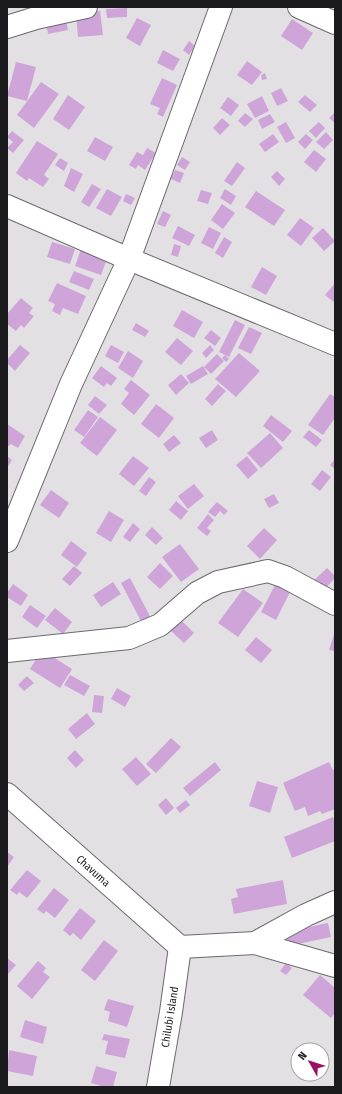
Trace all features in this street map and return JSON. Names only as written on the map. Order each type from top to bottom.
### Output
[{"type":"street","points":[[7,27],[36,18],[86,7]]},
{"type":"street","points":[[7,541],[71,384],[129,259],[221,7]]},
{"type":"street","points":[[299,7],[335,23]]},
{"type":"street","points":[[7,206],[129,259],[335,344]]},
{"type":"street","points":[[7,651],[129,638],[160,625],[197,593],[218,582],[268,571],[285,577],[335,604]]},
{"type":"street","name":"Chavuma","points":[[7,794],[180,947]]},
{"type":"street","points":[[255,943],[306,915],[335,902]]},
{"type":"street","points":[[180,947],[255,943],[335,966]]},
{"type":"street","name":"Chilubi Island","points":[[158,1087],[180,947]]},
{"type":"building","points":[[127,8],[127,17],[107,18],[106,9]]},
{"type":"building","points":[[100,11],[103,35],[78,37],[76,14]]},
{"type":"building","points":[[65,14],[68,30],[48,34],[45,18]]},
{"type":"building","points":[[137,18],[151,25],[140,46],[126,38]]},
{"type":"building","points":[[292,19],[313,33],[302,50],[281,36]]},
{"type":"building","points":[[189,41],[195,46],[189,55],[183,50]]},
{"type":"building","points":[[163,50],[180,59],[173,71],[157,63]]},
{"type":"building","points":[[247,61],[262,72],[252,85],[237,75]]},
{"type":"building","points":[[16,62],[36,67],[27,101],[7,96]]},
{"type":"building","points":[[265,73],[267,79],[262,80],[261,75]]},
{"type":"building","points":[[162,78],[177,85],[163,117],[157,114],[160,108],[150,104]]},
{"type":"building","points":[[41,82],[59,94],[34,128],[17,115]]},
{"type":"building","points":[[281,88],[288,101],[277,106],[271,93]]},
{"type":"building","points":[[68,95],[85,107],[69,130],[53,119]]},
{"type":"building","points":[[305,95],[317,105],[310,112],[298,102]]},
{"type":"building","points":[[262,96],[269,111],[255,118],[247,104]]},
{"type":"building","points":[[228,97],[239,105],[231,116],[220,108]]},
{"type":"building","points":[[335,112],[335,123],[329,118]]},
{"type":"building","points":[[245,113],[253,119],[245,127],[238,121]]},
{"type":"building","points":[[270,114],[275,122],[262,129],[258,120]]},
{"type":"building","points":[[222,118],[230,125],[220,135],[213,128]]},
{"type":"building","points":[[286,122],[295,138],[286,143],[277,127]]},
{"type":"building","points":[[319,122],[325,128],[316,138],[309,131]]},
{"type":"building","points":[[12,131],[24,140],[13,153],[7,148],[13,142],[7,137]]},
{"type":"building","points":[[326,132],[333,140],[324,149],[316,142]]},
{"type":"building","points":[[273,134],[279,142],[265,152],[259,144]]},
{"type":"building","points":[[306,134],[313,140],[305,149],[298,142]]},
{"type":"building","points":[[95,137],[113,147],[105,161],[87,151]]},
{"type":"building","points":[[37,141],[58,154],[44,175],[49,179],[43,187],[29,178],[27,181],[16,173]]},
{"type":"building","points":[[147,148],[156,153],[145,170],[138,165],[136,169],[129,165],[137,152],[143,155]]},
{"type":"building","points":[[314,150],[326,159],[316,172],[304,162]]},
{"type":"building","points":[[182,157],[190,162],[185,170],[177,165]]},
{"type":"building","points":[[60,158],[68,163],[64,171],[55,165]]},
{"type":"building","points":[[237,162],[245,168],[232,186],[224,181]]},
{"type":"building","points":[[71,168],[83,174],[74,192],[64,186]]},
{"type":"building","points":[[175,170],[184,173],[180,183],[171,179]]},
{"type":"building","points":[[277,171],[285,179],[279,186],[271,177]]},
{"type":"building","points":[[92,184],[101,189],[89,207],[81,202]]},
{"type":"building","points":[[107,189],[122,197],[111,216],[96,208]]},
{"type":"building","points":[[225,189],[236,196],[231,205],[220,198]]},
{"type":"building","points":[[201,190],[212,193],[208,204],[197,201]]},
{"type":"building","points":[[256,191],[285,210],[274,226],[245,207]]},
{"type":"building","points":[[126,194],[135,198],[131,205],[123,201]]},
{"type":"building","points":[[222,204],[235,213],[223,229],[211,220]]},
{"type":"building","points":[[163,211],[171,215],[165,227],[157,224]]},
{"type":"building","points":[[300,218],[314,228],[301,246],[287,235]]},
{"type":"building","points":[[178,226],[195,235],[189,246],[172,238]]},
{"type":"building","points":[[209,227],[221,233],[213,249],[201,243]]},
{"type":"building","points":[[323,228],[335,241],[324,251],[312,238]]},
{"type":"building","points":[[224,237],[232,242],[223,258],[215,253]]},
{"type":"building","points":[[52,242],[75,249],[70,264],[47,257]]},
{"type":"building","points":[[174,244],[181,246],[178,257],[171,255]]},
{"type":"building","points":[[81,249],[107,259],[101,275],[75,266]]},
{"type":"building","points":[[262,267],[277,276],[266,295],[251,287]]},
{"type":"building","points":[[74,271],[94,279],[89,290],[69,282]]},
{"type":"building","points":[[57,283],[86,296],[78,314],[63,308],[60,315],[52,311],[55,304],[48,301]]},
{"type":"building","points":[[335,283],[335,303],[325,295]]},
{"type":"building","points":[[21,298],[33,308],[29,313],[34,316],[24,328],[21,325],[16,331],[7,324],[7,314]]},
{"type":"building","points":[[182,310],[203,322],[194,338],[173,326]]},
{"type":"building","points":[[235,320],[245,325],[229,357],[219,352]]},
{"type":"building","points":[[136,323],[149,331],[145,337],[132,330]]},
{"type":"building","points":[[249,327],[262,333],[251,354],[238,348]]},
{"type":"building","points":[[211,330],[221,338],[215,346],[204,338]]},
{"type":"building","points":[[177,338],[193,351],[181,365],[165,352]]},
{"type":"building","points":[[20,345],[30,353],[15,371],[7,363],[7,360]]},
{"type":"building","points":[[111,345],[124,352],[118,363],[105,356]]},
{"type":"building","points":[[210,345],[214,350],[206,358],[202,353]]},
{"type":"building","points":[[128,351],[143,361],[133,378],[118,368]]},
{"type":"building","points":[[239,353],[260,371],[236,397],[215,379]]},
{"type":"building","points":[[217,354],[224,361],[211,374],[204,367]]},
{"type":"building","points":[[225,355],[229,359],[226,362],[222,358]]},
{"type":"building","points":[[101,366],[117,378],[111,386],[107,383],[104,387],[92,378]]},
{"type":"building","points":[[203,366],[208,374],[191,384],[186,376]]},
{"type":"building","points":[[181,374],[189,383],[176,395],[168,385]]},
{"type":"building","points":[[131,380],[150,395],[134,415],[121,404],[129,393],[124,389]]},
{"type":"building","points":[[218,384],[226,391],[212,406],[205,399]]},
{"type":"building","points":[[330,394],[335,397],[335,418],[323,435],[308,425]]},
{"type":"building","points":[[95,396],[107,405],[99,414],[88,405]]},
{"type":"building","points":[[156,404],[174,418],[159,438],[141,424]]},
{"type":"building","points":[[88,410],[98,417],[84,437],[74,430]]},
{"type":"building","points":[[271,415],[292,431],[283,442],[263,426]]},
{"type":"building","points":[[100,417],[117,430],[97,456],[80,443]]},
{"type":"building","points":[[7,424],[25,436],[18,448],[11,444],[9,446],[7,445]]},
{"type":"building","points":[[212,430],[218,440],[206,448],[199,438]]},
{"type":"building","points":[[309,430],[322,440],[316,447],[303,437]]},
{"type":"building","points":[[270,433],[283,448],[261,468],[247,453]]},
{"type":"building","points":[[174,435],[181,443],[169,452],[163,444]]},
{"type":"building","points":[[7,456],[12,460],[7,468]]},
{"type":"building","points":[[133,456],[149,468],[134,486],[119,474]]},
{"type":"building","points":[[247,456],[258,470],[248,479],[236,465]]},
{"type":"building","points":[[335,459],[335,469],[330,465]]},
{"type":"building","points":[[322,470],[331,477],[320,491],[311,484]]},
{"type":"building","points":[[149,477],[156,482],[146,496],[139,491]]},
{"type":"building","points":[[194,484],[204,496],[188,509],[178,496]]},
{"type":"building","points":[[51,490],[69,503],[59,518],[40,505]]},
{"type":"building","points":[[274,494],[279,503],[269,508],[264,499]]},
{"type":"building","points":[[176,501],[188,511],[181,520],[169,510]]},
{"type":"building","points":[[217,502],[228,511],[224,515],[220,511],[215,517],[208,512]]},
{"type":"building","points":[[109,511],[124,520],[111,542],[96,533]]},
{"type":"building","points":[[208,514],[214,520],[207,528],[211,531],[207,536],[197,528]]},
{"type":"building","points":[[133,523],[140,529],[130,542],[123,537]]},
{"type":"building","points":[[152,527],[163,538],[156,545],[145,535]]},
{"type":"building","points":[[264,528],[277,540],[260,559],[247,546]]},
{"type":"building","points":[[71,541],[87,553],[77,567],[61,555]]},
{"type":"building","points":[[180,544],[199,569],[181,582],[162,557]]},
{"type":"building","points":[[160,563],[173,576],[160,589],[147,577]]},
{"type":"building","points":[[74,566],[82,573],[70,586],[62,579]]},
{"type":"building","points":[[327,568],[335,576],[335,578],[321,593],[311,583]]},
{"type":"building","points":[[130,578],[152,620],[143,625],[121,583]]},
{"type":"building","points":[[113,582],[121,594],[101,607],[93,595]]},
{"type":"building","points":[[13,584],[28,595],[21,606],[7,597],[7,593]]},
{"type":"building","points":[[275,585],[290,592],[276,620],[261,612]]},
{"type":"building","points":[[243,589],[263,603],[238,637],[218,623]]},
{"type":"building","points":[[30,605],[46,616],[37,628],[22,617]]},
{"type":"building","points":[[55,608],[72,622],[63,634],[45,620]]},
{"type":"building","points":[[181,620],[194,633],[184,643],[171,631]]},
{"type":"building","points":[[335,631],[335,651],[329,650]]},
{"type":"building","points":[[256,637],[272,650],[261,663],[245,650]]},
{"type":"building","points":[[42,650],[72,669],[60,688],[30,669]]},
{"type":"building","points":[[70,675],[90,686],[84,696],[64,685]]},
{"type":"building","points":[[27,676],[34,683],[24,691],[18,685]]},
{"type":"building","points":[[117,688],[131,696],[125,707],[111,699]]},
{"type":"building","points":[[94,695],[104,696],[102,713],[92,712]]},
{"type":"building","points":[[87,713],[95,724],[76,739],[68,729]]},
{"type":"building","points":[[171,738],[181,747],[156,773],[146,764]]},
{"type":"building","points":[[75,750],[84,760],[76,768],[67,758]]},
{"type":"building","points":[[136,757],[151,774],[137,786],[122,769]]},
{"type":"building","points":[[215,762],[221,770],[190,796],[183,788]]},
{"type":"building","points":[[329,762],[333,770],[335,769],[335,809],[322,814],[320,811],[308,816],[305,807],[295,811],[283,783]]},
{"type":"building","points":[[257,781],[278,787],[270,813],[249,806]]},
{"type":"building","points":[[166,798],[174,808],[166,815],[158,805]]},
{"type":"building","points":[[186,800],[190,805],[180,813],[176,808]]},
{"type":"building","points":[[333,817],[335,822],[335,841],[292,858],[284,837]]},
{"type":"building","points":[[7,852],[14,857],[7,867]]},
{"type":"building","points":[[27,870],[41,881],[27,898],[19,892],[17,895],[10,890]]},
{"type":"building","points":[[283,880],[287,904],[234,914],[231,899],[238,897],[236,889]]},
{"type":"building","points":[[54,888],[69,900],[55,918],[46,911],[44,914],[37,909]]},
{"type":"building","points":[[80,908],[96,921],[81,940],[73,933],[70,936],[63,930]]},
{"type":"building","points":[[328,923],[331,937],[288,946],[285,932]]},
{"type":"building","points":[[104,940],[118,951],[95,981],[81,970]]},
{"type":"building","points":[[7,958],[16,965],[7,975]]},
{"type":"building","points":[[38,961],[46,968],[43,972],[50,977],[32,999],[17,986]]},
{"type":"building","points":[[286,963],[292,968],[286,975],[280,971]]},
{"type":"building","points":[[320,975],[335,988],[335,1013],[331,1018],[303,995]]},
{"type":"building","points":[[108,999],[134,1006],[127,1027],[108,1021],[110,1012],[104,1010]]},
{"type":"building","points":[[25,1020],[47,1027],[43,1044],[20,1037]]},
{"type":"building","points":[[104,1034],[130,1039],[125,1058],[105,1054],[108,1041],[102,1040]]},
{"type":"building","points":[[9,1050],[37,1056],[33,1076],[7,1071]]},
{"type":"building","points":[[96,1066],[117,1072],[113,1087],[105,1087],[91,1083]]}]
